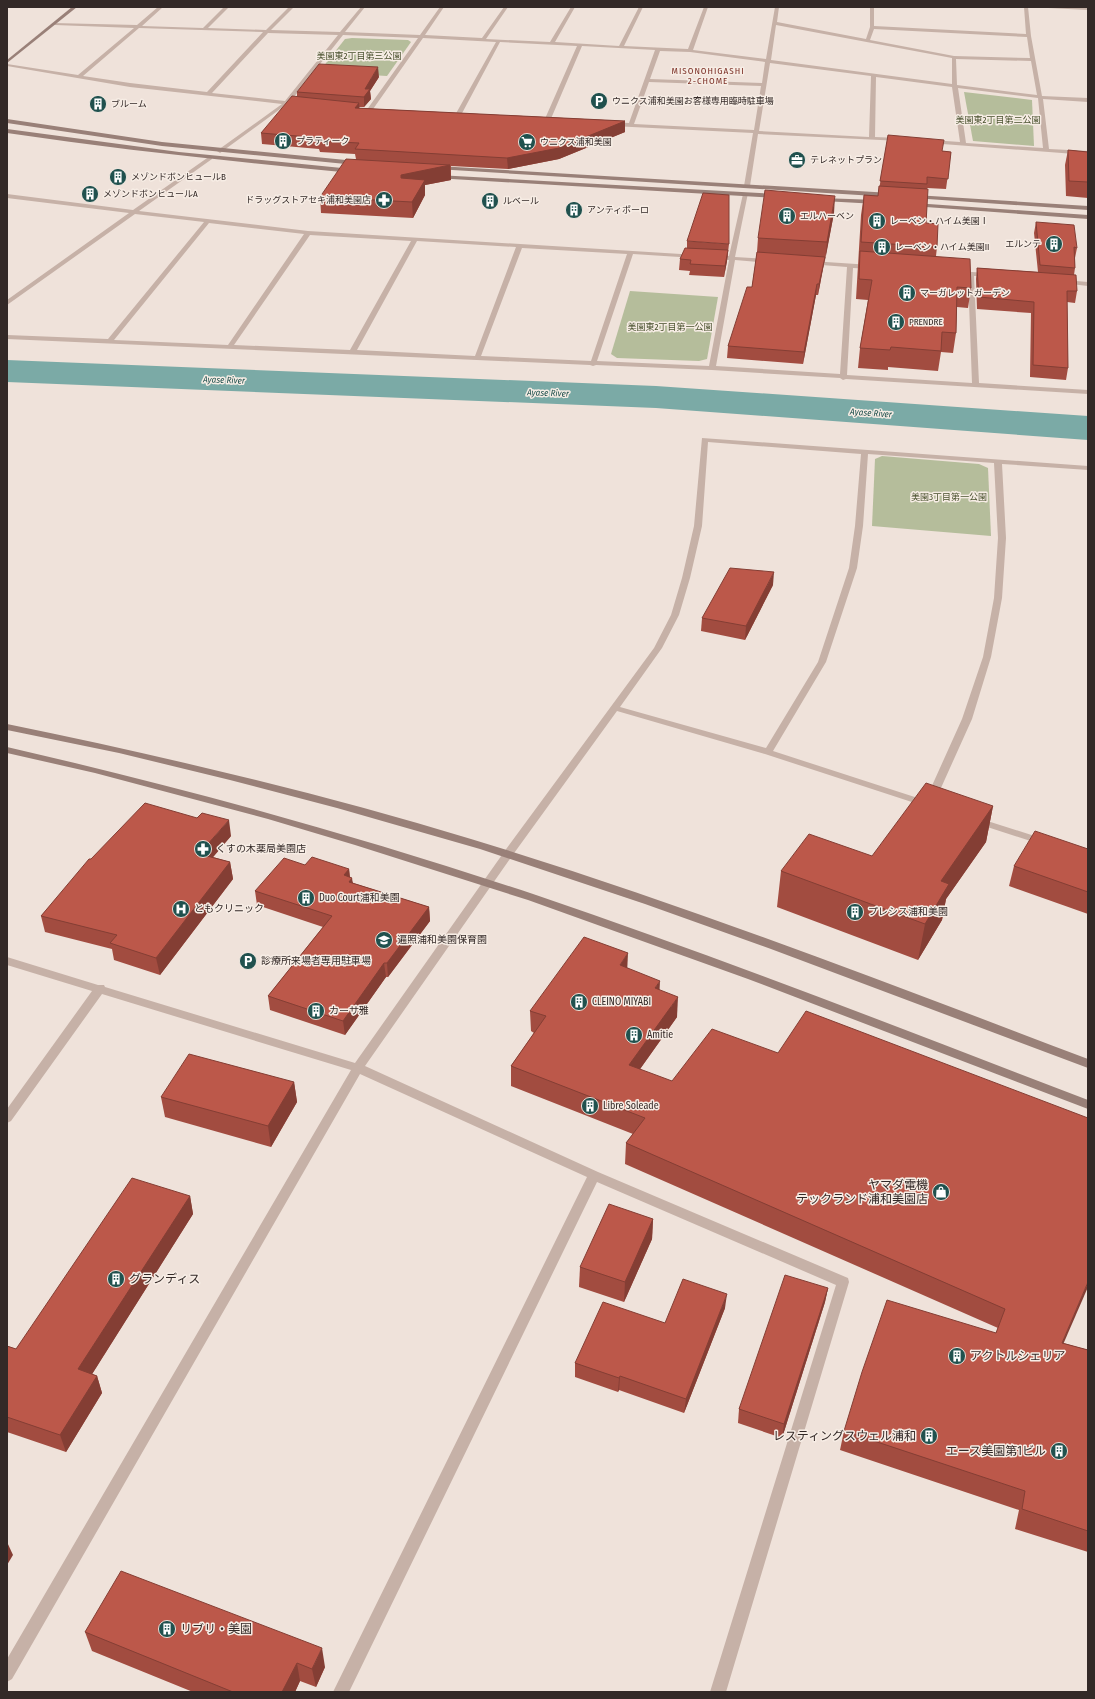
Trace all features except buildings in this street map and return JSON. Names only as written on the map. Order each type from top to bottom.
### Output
[{"type":"street","points":[[7,63],[75,7]]},
{"type":"street","points":[[79,77],[161,7]]},
{"type":"street","points":[[204,29],[226,7]]},
{"type":"street","points":[[208,94],[266,32],[292,7]]},
{"type":"street","points":[[220,151],[286,103],[363,7]]},
{"type":"street","points":[[370,111],[423,37],[442,7]]},
{"type":"street","points":[[483,40],[506,7]]},
{"type":"street","points":[[552,43],[573,7]]},
{"type":"street","points":[[621,47],[641,7]]},
{"type":"street","points":[[690,51],[706,7]]},
{"type":"street","points":[[747,186],[763,85],[769,62],[777,7]]},
{"type":"street","points":[[868,40],[872,27],[872,7]]},
{"type":"street","points":[[1026,7],[1029,36],[1040,97],[1046,150]]},
{"type":"street","points":[[1048,7],[1088,9]]},
{"type":"street","points":[[775,23],[954,57],[1033,60]]},
{"type":"street","points":[[55,24],[499,40],[658,48],[955,87],[1040,97],[1088,100]]},
{"type":"street","points":[[872,27],[1029,36]]},
{"type":"street","points":[[457,117],[499,40]]},
{"type":"street","points":[[547,121],[580,45]]},
{"type":"street","points":[[631,125],[658,48]]},
{"type":"street","points":[[954,57],[955,87],[964,144]]},
{"type":"street","points":[[7,63],[79,77],[302,105]]},
{"type":"street","points":[[872,138],[874,76]]},
{"type":"street","points":[[648,80],[763,85]]},
{"type":"street","points":[[362,110],[377,111]]},
{"type":"street","points":[[450,116],[465,117]]},
{"type":"street","points":[[7,121],[118,138],[220,151],[363,164]]},
{"type":"street","points":[[540,121],[555,121]]},
{"type":"street","points":[[608,124],[902,140]]},
{"type":"street","points":[[7,131],[105,146],[210,158],[358,171]]},
{"type":"street","points":[[925,141],[1088,153]]},
{"type":"street","points":[[7,303],[210,158]]},
{"type":"street","points":[[434,168],[895,195]]},
{"type":"street","points":[[428,176],[785,197]]},
{"type":"street","points":[[712,368],[732,258],[746,194]]},
{"type":"street","points":[[7,196],[207,222],[308,233],[701,256]]},
{"type":"street","points":[[910,196],[1088,208]]},
{"type":"street","points":[[816,199],[886,203]]},
{"type":"street","points":[[910,204],[1088,217]]},
{"type":"street","points":[[109,342],[207,222]]},
{"type":"street","points":[[230,346],[308,233]]},
{"type":"street","points":[[352,353],[415,240]]},
{"type":"street","points":[[477,358],[520,246]]},
{"type":"street","points":[[593,364],[631,252]]},
{"type":"street","points":[[708,257],[779,261]]},
{"type":"street","points":[[802,263],[880,268]]},
{"type":"street","points":[[843,378],[850,266]]},
{"type":"street","points":[[948,272],[994,276]]},
{"type":"street","points":[[971,274],[976,386]]},
{"type":"street","points":[[1057,281],[1088,284]]},
{"type":"street","points":[[7,337],[230,346],[593,364],[712,368],[843,378],[1088,392]]},
{"type":"street","points":[[7,1674],[358,1068],[508,854],[658,648],[676,615],[698,526],[705,440],[1088,468]]},
{"type":"street","points":[[768,752],[822,662],[853,568],[859,526],[865,451]]},
{"type":"street","points":[[615,708],[768,752],[932,806],[967,719],[987,657],[998,598],[1002,538],[998,461]]},
{"type":"street","points":[[7,727],[79,741],[223,774],[452,836],[731,929],[1088,1064]]},
{"type":"street","points":[[7,750],[63,762],[200,797],[374,847],[488,884],[703,958],[1088,1105]]},
{"type":"street","points":[[966,817],[1050,844]]},
{"type":"street","points":[[7,961],[100,988],[358,1068],[594,1175],[843,1282],[718,1692]]},
{"type":"street","points":[[7,1118],[100,988]]},
{"type":"street","points":[[341,1692],[594,1175]]},
{"type":"green space","name":"美園東2丁目第三公園","points":[[345,39],[408,40],[411,42],[387,76],[319,72]]},
{"type":"green space","name":"美園東2丁目第二公園","points":[[964,92],[1032,100],[1034,146],[973,141]]},
{"type":"green space","name":"美園東2丁目第一公園","points":[[630,291],[718,297],[707,359],[699,361],[617,358],[611,354]]},
{"type":"green space","name":"美園3丁目第一公園","points":[[882,456],[979,464],[988,468],[991,536],[872,526],[875,459]]},
{"type":"waterway","name":"Ayase River","points":[[7,371],[656,397],[1088,428]]},
{"type":"place","name":"ウニクス浦和美園お客様専用臨時駐車場","points":[[599,101]]},
{"type":"place","name":"ブルーム","points":[[98,104]]},
{"type":"place","name":"プラティーク","points":[[283,141]]},
{"type":"place","name":"ウニクス浦和美園","points":[[527,142]]},
{"type":"place","name":"テレネットプラン","points":[[797,160]]},
{"type":"place","name":"メゾンドボンヒュールB","points":[[118,177]]},
{"type":"place","name":"メゾンドボンヒュールA","points":[[90,194]]},
{"type":"place","name":"ドラッグストアセキ浦和美園店","points":[[384,200]]},
{"type":"place","name":"ルベール","points":[[490,201]]},
{"type":"place","name":"アンティポーロ","points":[[574,210]]},
{"type":"place","name":"エルハーベン","points":[[787,216]]},
{"type":"place","name":"レーベン・ハイム美園Ⅰ","points":[[877,221]]},
{"type":"place","name":"エルンテ","points":[[1054,244]]},
{"type":"place","name":"レーベン・ハイム美園II","points":[[882,247]]},
{"type":"place","name":"マーガレットガーデン","points":[[907,293]]},
{"type":"place","name":"PRENDRE","points":[[896,322]]},
{"type":"place","name":"くすの木薬局美園店","points":[[203,849]]},
{"type":"place","name":"Duo Court浦和美園","points":[[306,898]]},
{"type":"place","name":"ともクリニック","points":[[181,909]]},
{"type":"place","name":"プレシス浦和美園","points":[[855,912]]},
{"type":"place","name":"遍照浦和美園保育園","points":[[384,940]]},
{"type":"place","name":"診療所来場者専用駐車場","points":[[248,961]]},
{"type":"place","name":"CLEINO MIYABI","points":[[579,1002]]},
{"type":"place","name":"カーサ雅","points":[[316,1011]]},
{"type":"place","name":"Amitie","points":[[634,1035]]},
{"type":"place","name":"Libre Soleade","points":[[590,1106]]},
{"type":"place","name":"ヤマダ電機 テックランド浦和美園店","points":[[941,1192]]},
{"type":"place","name":"グランディス","points":[[116,1279]]},
{"type":"place","name":"アクトルシェリア","points":[[957,1356]]},
{"type":"place","name":"レスティングスウェル浦和","points":[[929,1436]]},
{"type":"place","name":"エース美園第1ビル","points":[[1059,1451]]},
{"type":"place","name":"リブリ・美園","points":[[167,1629]]},
{"type":"district","name":"MISONOHIGASHI 2-CHOME","points":[[708,76]]}]
